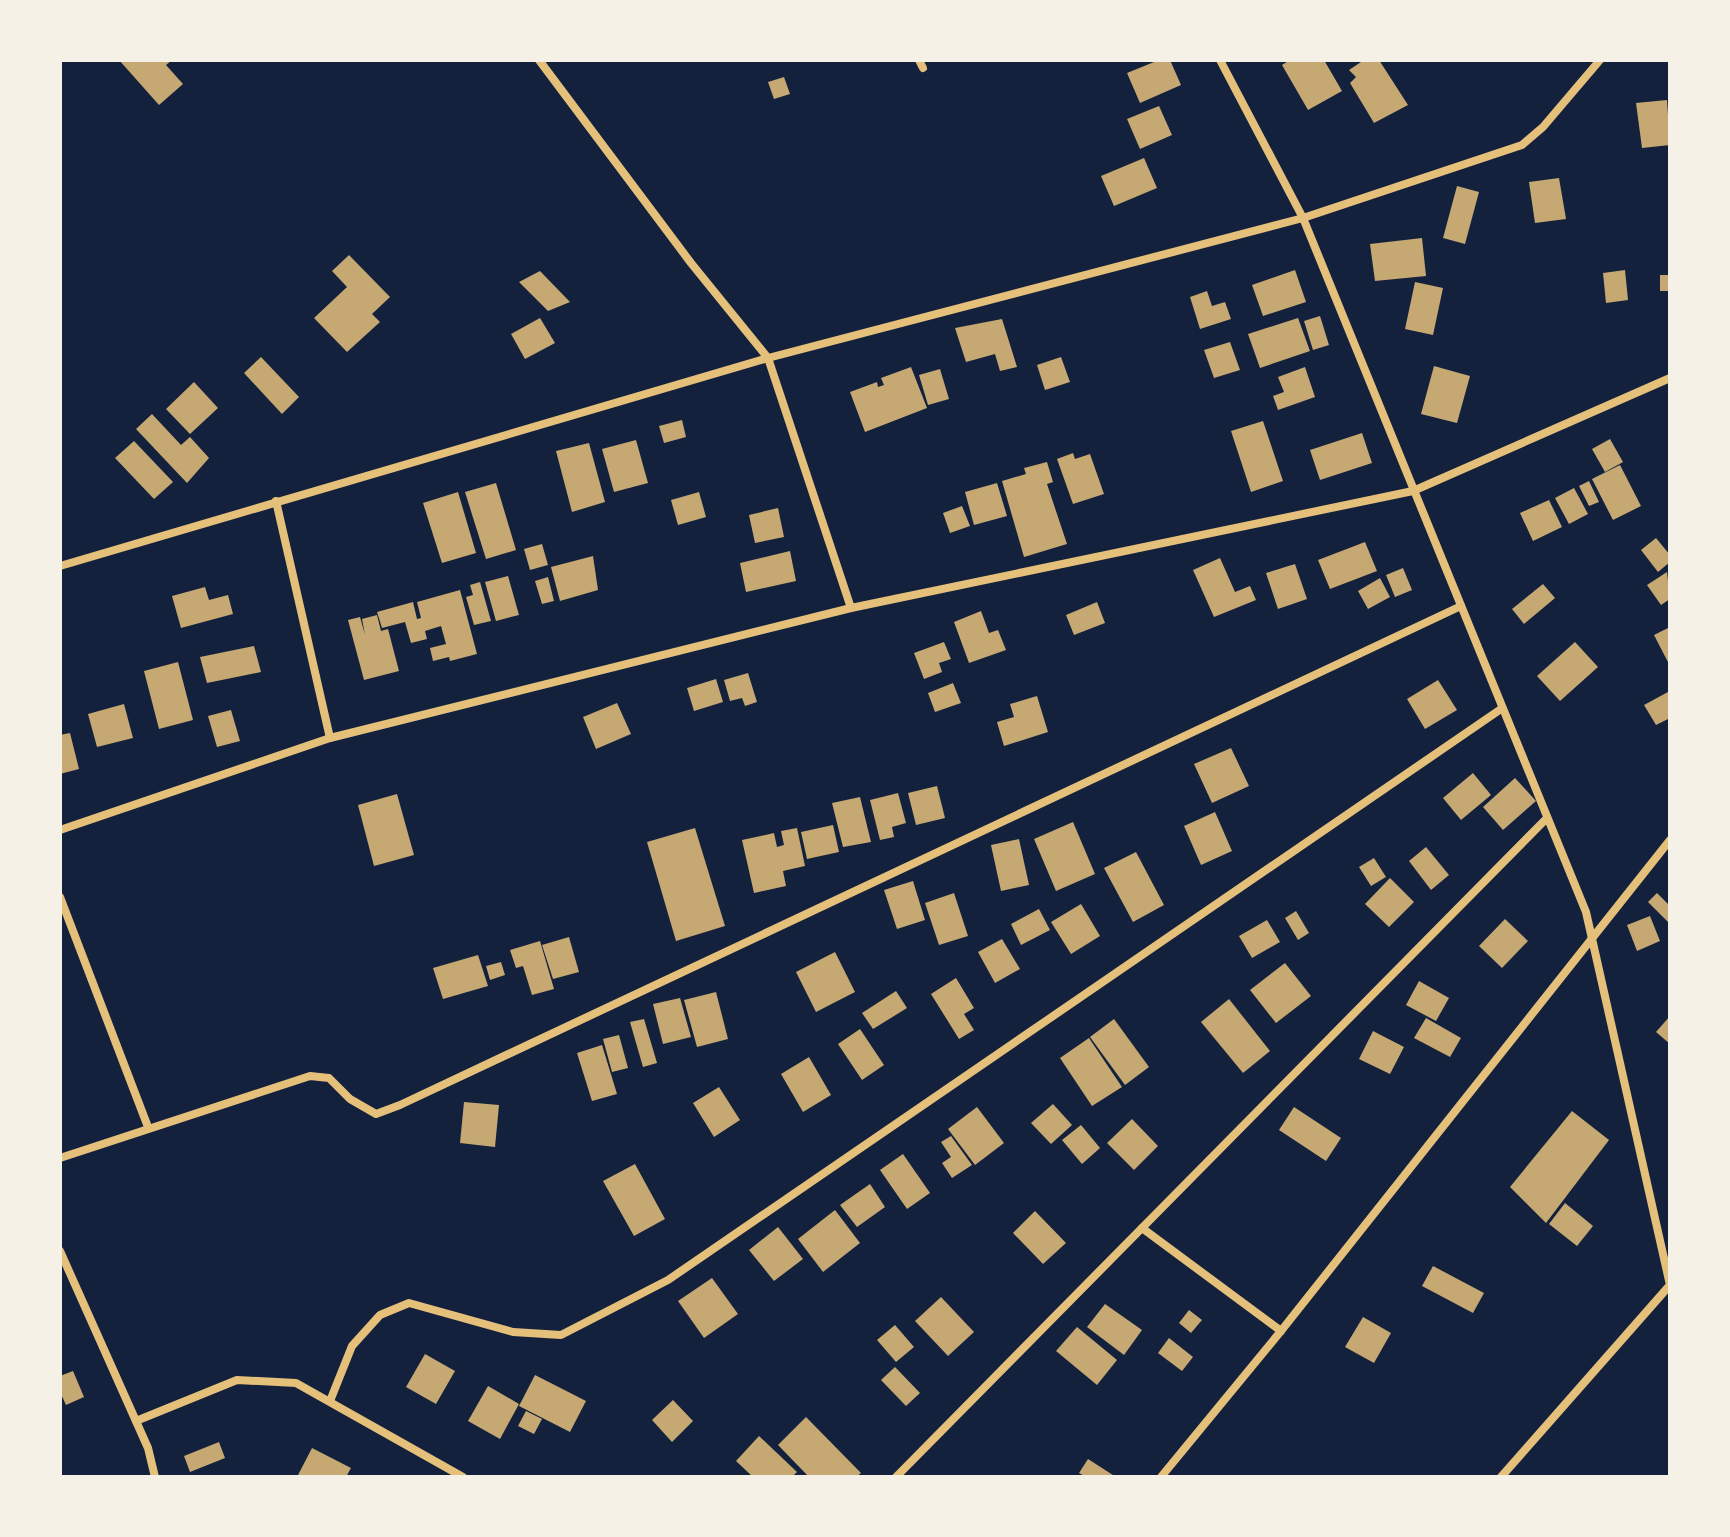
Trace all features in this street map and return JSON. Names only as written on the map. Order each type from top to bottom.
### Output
[{"type":"street","points":[[539,60],[691,263],[768,358],[851,608]]},
{"type":"street","points":[[1220,60],[1303,218],[1586,912],[1670,1285],[1501,1477]]},
{"type":"street","points":[[60,566],[768,358],[1303,218],[1522,145],[1543,127],[1600,60]]},
{"type":"street","points":[[60,830],[330,738],[851,608],[1413,491],[1670,378]]},
{"type":"street","points":[[276,501],[330,738]]},
{"type":"street","points":[[60,1158],[310,1076],[329,1078],[350,1099],[376,1114],[400,1105],[1461,606]]},
{"type":"street","points":[[330,1401],[352,1346],[380,1315],[409,1303],[513,1332],[561,1335],[668,1280],[1501,709]]},
{"type":"street","points":[[896,1477],[1547,818]]},
{"type":"street","points":[[1161,1477],[1281,1331],[1670,840]]},
{"type":"street","points":[[60,897],[148,1127]]},
{"type":"street","points":[[1142,1228],[1281,1331]]},
{"type":"street","points":[[60,1251],[136,1421],[155,1477]]},
{"type":"street","points":[[136,1421],[237,1380],[296,1383],[463,1477]]},
{"type":"building","points":[[119,60],[172,60],[166,65],[183,84],[159,105]]},
{"type":"building","points":[[1159,60],[1170,60],[1181,85],[1140,103],[1127,73]]},
{"type":"building","points":[[1290,60],[1324,60],[1342,91],[1308,110],[1282,65]]},
{"type":"building","points":[[1364,60],[1379,60],[1408,105],[1374,123],[1350,83],[1356,77],[1349,70]]},
{"type":"building","points":[[784,77],[790,94],[774,99],[768,82]]},
{"type":"building","points":[[1667,100],[1670,145],[1642,148],[1636,103]]},
{"type":"building","points":[[1159,106],[1172,135],[1140,149],[1127,119]]},
{"type":"building","points":[[1144,158],[1157,188],[1114,206],[1101,176]]},
{"type":"building","points":[[1559,178],[1566,219],[1535,223],[1529,182]]},
{"type":"building","points":[[1457,186],[1479,192],[1465,244],[1443,238]]},
{"type":"building","points":[[1422,238],[1426,276],[1375,281],[1370,244]]},
{"type":"building","points":[[349,255],[390,297],[372,314],[380,322],[347,352],[314,318],[347,287],[332,271]]},
{"type":"building","points":[[1295,270],[1306,302],[1263,316],[1252,285]]},
{"type":"building","points":[[1625,270],[1628,300],[1606,303],[1603,273]]},
{"type":"building","points":[[540,271],[570,302],[548,311],[519,282]]},
{"type":"building","points":[[1660,275],[1670,275],[1670,291],[1660,291]]},
{"type":"building","points":[[1415,282],[1443,288],[1433,335],[1405,329]]},
{"type":"building","points":[[1207,291],[1212,306],[1225,302],[1231,319],[1200,329],[1190,297]]},
{"type":"building","points":[[1320,316],[1329,345],[1313,350],[1304,321]]},
{"type":"building","points":[[540,318],[555,343],[525,359],[511,334]]},
{"type":"building","points":[[1298,318],[1310,351],[1260,368],[1248,334]]},
{"type":"building","points":[[1002,319],[1017,367],[1000,371],[995,354],[966,362],[955,328]]},
{"type":"building","points":[[1230,342],[1240,370],[1214,378],[1204,350]]},
{"type":"building","points":[[261,357],[299,397],[282,414],[244,373]]},
{"type":"building","points":[[1061,357],[1070,382],[1045,390],[1037,365]]},
{"type":"building","points":[[1434,366],[1470,376],[1457,423],[1421,414]]},
{"type":"building","points":[[911,367],[927,408],[865,432],[850,392],[877,382],[878,387],[884,385],[881,378]]},
{"type":"building","points":[[1305,367],[1315,397],[1278,410],[1273,396],[1284,392],[1278,377]]},
{"type":"building","points":[[940,369],[949,399],[928,405],[919,375]]},
{"type":"building","points":[[194,382],[218,408],[190,434],[166,409]]},
{"type":"building","points":[[152,414],[181,445],[190,437],[209,458],[187,483],[136,429]]},
{"type":"building","points":[[682,420],[686,437],[664,443],[659,426]]},
{"type":"building","points":[[1263,421],[1283,481],[1251,492],[1231,431]]},
{"type":"building","points":[[1362,433],[1372,463],[1320,480],[1310,450]]},
{"type":"building","points":[[1610,439],[1623,462],[1605,472],[1592,449]]},
{"type":"building","points":[[636,440],[648,483],[614,492],[602,449]]},
{"type":"building","points":[[134,441],[173,482],[154,499],[115,458]]},
{"type":"building","points":[[589,443],[605,502],[572,512],[556,451]]},
{"type":"building","points":[[1073,453],[1075,459],[1090,454],[1104,494],[1073,504],[1057,459]]},
{"type":"building","points":[[1047,462],[1053,482],[1047,484],[1067,544],[1024,557],[1002,481],[1026,474],[1024,468]]},
{"type":"building","points":[[1620,465],[1641,506],[1613,520],[1592,479]]},
{"type":"building","points":[[1589,481],[1599,502],[1589,506],[1579,486]]},
{"type":"building","points":[[496,483],[516,550],[486,559],[465,492]]},
{"type":"building","points":[[997,483],[1007,516],[974,525],[965,492]]},
{"type":"building","points":[[1574,488],[1588,514],[1569,524],[1555,498]]},
{"type":"building","points":[[458,492],[476,553],[442,563],[423,503]]},
{"type":"building","points":[[699,492],[706,517],[678,525],[671,500]]},
{"type":"building","points":[[1549,500],[1562,527],[1533,541],[1520,513]]},
{"type":"building","points":[[962,506],[970,526],[950,533],[943,513]]},
{"type":"building","points":[[778,508],[784,537],[755,543],[749,515]]},
{"type":"building","points":[[1656,538],[1670,555],[1670,562],[1658,572],[1641,550]]},
{"type":"building","points":[[1365,542],[1377,571],[1330,589],[1318,560]]},
{"type":"building","points":[[542,544],[548,565],[530,570],[524,549]]},
{"type":"building","points":[[790,551],[796,581],[746,592],[740,563]]},
{"type":"building","points":[[593,556],[598,590],[560,601],[551,567]]},
{"type":"building","points":[[1220,558],[1235,592],[1250,586],[1256,600],[1214,617],[1193,570]]},
{"type":"building","points":[[1295,564],[1307,599],[1278,609],[1266,573]]},
{"type":"building","points":[[1403,568],[1412,590],[1395,597],[1386,575]]},
{"type":"building","points":[[1667,572],[1670,599],[1661,605],[1647,585]]},
{"type":"building","points":[[508,576],[519,615],[496,621],[485,582]]},
{"type":"building","points":[[548,577],[554,601],[542,604],[535,581]]},
{"type":"building","points":[[1380,578],[1390,597],[1368,609],[1358,591]]},
{"type":"building","points":[[480,582],[491,621],[474,625],[466,597],[473,595],[470,585]]},
{"type":"building","points":[[1543,584],[1555,598],[1524,624],[1512,609]]},
{"type":"building","points":[[205,587],[209,600],[228,595],[233,614],[181,628],[172,596]]},
{"type":"building","points":[[460,590],[477,654],[450,661],[449,657],[433,661],[430,648],[446,644],[441,626],[425,631],[427,639],[411,643],[405,622],[382,628],[377,612],[413,602],[417,619],[421,618],[417,602]]},
{"type":"building","points":[[1097,602],[1105,623],[1074,635],[1066,615]]},
{"type":"building","points":[[981,611],[989,633],[998,630],[1006,650],[969,663],[954,622]]},
{"type":"building","points":[[377,615],[381,631],[388,629],[399,671],[364,680],[348,620],[360,617],[365,635],[362,619]]},
{"type":"building","points":[[1670,627],[1670,666],[1654,635]]},
{"type":"building","points":[[944,642],[951,659],[939,663],[942,672],[924,679],[914,653]]},
{"type":"building","points":[[1575,642],[1598,667],[1560,701],[1537,676]]},
{"type":"building","points":[[254,646],[261,672],[207,683],[200,657]]},
{"type":"building","points":[[178,662],[193,720],[159,729],[144,671]]},
{"type":"building","points":[[748,673],[757,702],[745,706],[742,698],[730,701],[724,680]]},
{"type":"building","points":[[716,679],[723,702],[694,711],[687,688]]},
{"type":"building","points":[[1438,680],[1457,710],[1425,729],[1407,699]]},
{"type":"building","points":[[953,683],[961,703],[935,712],[928,693]]},
{"type":"building","points":[[1668,692],[1670,718],[1656,725],[1644,705]]},
{"type":"building","points":[[1037,696],[1048,732],[1004,746],[997,722],[1014,717],[1010,704]]},
{"type":"building","points":[[617,703],[631,734],[596,749],[583,717]]},
{"type":"building","points":[[124,704],[133,738],[97,747],[88,714]]},
{"type":"building","points":[[231,710],[240,741],[217,747],[208,716]]},
{"type":"building","points":[[70,733],[79,769],[60,774],[60,735]]},
{"type":"building","points":[[1231,748],[1249,786],[1212,803],[1194,764]]},
{"type":"building","points":[[1473,773],[1491,795],[1461,820],[1443,798]]},
{"type":"building","points":[[1515,778],[1536,801],[1503,830],[1483,807]]},
{"type":"building","points":[[937,786],[945,818],[916,825],[908,793]]},
{"type":"building","points":[[898,793],[906,823],[892,827],[894,837],[880,840],[870,800]]},
{"type":"building","points":[[397,794],[414,855],[374,866],[358,805]]},
{"type":"building","points":[[860,797],[871,842],[843,847],[832,803]]},
{"type":"building","points":[[1215,812],[1232,851],[1201,865],[1184,826]]},
{"type":"building","points":[[1073,822],[1095,874],[1056,891],[1034,839]]},
{"type":"building","points":[[833,825],[839,852],[807,859],[801,832]]},
{"type":"building","points":[[695,828],[725,926],[676,941],[647,842]]},
{"type":"building","points":[[797,828],[805,866],[783,871],[786,886],[754,893],[742,840],[774,833],[777,847],[784,845],[781,831]]},
{"type":"building","points":[[1019,839],[1029,885],[1001,891],[991,845]]},
{"type":"building","points":[[1426,847],[1449,875],[1431,890],[1409,861]]},
{"type":"building","points":[[1136,852],[1164,905],[1133,922],[1104,868]]},
{"type":"building","points":[[1374,858],[1386,877],[1371,886],[1359,867]]},
{"type":"building","points":[[1390,878],[1414,902],[1389,927],[1365,904]]},
{"type":"building","points":[[913,881],[925,920],[897,929],[884,890]]},
{"type":"building","points":[[954,893],[968,936],[939,945],[925,903]]},
{"type":"building","points":[[1657,893],[1670,906],[1670,924],[1648,902]]},
{"type":"building","points":[[1081,904],[1100,936],[1071,954],[1051,922]]},
{"type":"building","points":[[1039,909],[1050,930],[1021,945],[1011,924]]},
{"type":"building","points":[[1296,911],[1309,933],[1298,940],[1285,918]]},
{"type":"building","points":[[1650,916],[1660,941],[1637,951],[1627,925]]},
{"type":"building","points":[[1505,919],[1528,941],[1502,968],[1479,946]]},
{"type":"building","points":[[1267,920],[1280,942],[1252,958],[1239,936]]},
{"type":"building","points":[[569,937],[579,972],[553,979],[542,945]]},
{"type":"building","points":[[1002,939],[1020,969],[995,983],[978,952]]},
{"type":"building","points":[[540,941],[554,989],[532,995],[523,966],[516,968],[510,950]]},
{"type":"building","points":[[835,952],[855,992],[816,1012],[796,972]]},
{"type":"building","points":[[478,955],[488,986],[443,999],[433,968]]},
{"type":"building","points":[[501,962],[505,975],[490,980],[486,966]]},
{"type":"building","points":[[1285,963],[1311,996],[1276,1023],[1250,990]]},
{"type":"building","points":[[956,978],[974,1008],[964,1014],[974,1030],[959,1039],[931,994]]},
{"type":"building","points":[[1419,981],[1449,998],[1436,1021],[1406,1005]]},
{"type":"building","points":[[896,991],[907,1008],[873,1029],[862,1013]]},
{"type":"building","points":[[716,992],[728,1039],[697,1047],[684,1000]]},
{"type":"building","points":[[680,998],[691,1037],[663,1044],[653,1004]]},
{"type":"building","points":[[1229,999],[1270,1051],[1243,1073],[1201,1022]]},
{"type":"building","points":[[1670,1016],[1670,1044],[1656,1032]]},
{"type":"building","points":[[1426,1018],[1461,1038],[1450,1057],[1414,1038]]},
{"type":"building","points":[[644,1019],[657,1063],[643,1067],[630,1022]]},
{"type":"building","points":[[1114,1019],[1149,1067],[1125,1085],[1090,1037]]},
{"type":"building","points":[[860,1029],[884,1065],[862,1080],[838,1044]]},
{"type":"building","points":[[1373,1031],[1404,1047],[1390,1074],[1359,1059]]},
{"type":"building","points":[[619,1035],[628,1068],[612,1072],[603,1039]]},
{"type":"building","points":[[1089,1038],[1122,1087],[1092,1106],[1060,1058]]},
{"type":"building","points":[[602,1045],[617,1094],[592,1101],[577,1053]]},
{"type":"building","points":[[809,1057],[831,1095],[803,1112],[781,1074]]},
{"type":"building","points":[[719,1087],[740,1120],[714,1137],[693,1103]]},
{"type":"building","points":[[464,1102],[499,1105],[495,1147],[460,1143]]},
{"type":"building","points":[[1053,1104],[1072,1125],[1051,1144],[1031,1123]]},
{"type":"building","points":[[977,1107],[1004,1143],[975,1165],[948,1129]]},
{"type":"building","points":[[1294,1107],[1341,1138],[1326,1161],[1279,1130]]},
{"type":"building","points":[[1572,1111],[1609,1140],[1546,1223],[1510,1187]]},
{"type":"building","points":[[1132,1119],[1158,1146],[1134,1170],[1107,1143]]},
{"type":"building","points":[[1081,1125],[1100,1148],[1082,1164],[1062,1140]]},
{"type":"building","points":[[951,1136],[972,1165],[952,1178],[942,1163],[951,1157],[941,1142]]},
{"type":"building","points":[[903,1154],[930,1193],[907,1209],[880,1170]]},
{"type":"building","points":[[635,1164],[665,1219],[634,1236],[603,1181]]},
{"type":"building","points":[[870,1184],[885,1207],[857,1227],[840,1205]]},
{"type":"building","points":[[1565,1203],[1593,1226],[1577,1246],[1549,1224]]},
{"type":"building","points":[[835,1210],[860,1243],[823,1272],[798,1239]]},
{"type":"building","points":[[1035,1211],[1066,1243],[1043,1264],[1013,1233]]},
{"type":"building","points":[[778,1227],[803,1259],[774,1281],[749,1250]]},
{"type":"building","points":[[1433,1266],[1484,1293],[1473,1313],[1422,1286]]},
{"type":"building","points":[[712,1278],[738,1314],[704,1338],[678,1301]]},
{"type":"building","points":[[941,1297],[974,1332],[948,1356],[915,1321]]},
{"type":"building","points":[[1105,1304],[1142,1330],[1124,1355],[1087,1327]]},
{"type":"building","points":[[1189,1310],[1202,1320],[1191,1333],[1179,1323]]},
{"type":"building","points":[[1363,1317],[1391,1333],[1374,1363],[1345,1347]]},
{"type":"building","points":[[895,1325],[914,1347],[896,1362],[877,1340]]},
{"type":"building","points":[[1077,1327],[1117,1360],[1097,1385],[1056,1351]]},
{"type":"building","points":[[1169,1338],[1193,1357],[1182,1371],[1158,1353]]},
{"type":"building","points":[[425,1354],[455,1371],[436,1404],[406,1387]]},
{"type":"building","points":[[895,1367],[920,1393],[906,1406],[881,1380]]},
{"type":"building","points":[[73,1371],[84,1397],[66,1405],[60,1392],[60,1376]]},
{"type":"building","points":[[535,1375],[586,1401],[570,1432],[519,1406]]},
{"type":"building","points":[[488,1386],[519,1404],[500,1439],[468,1421]]},
{"type":"building","points":[[673,1400],[693,1421],[672,1442],[652,1420]]},
{"type":"building","points":[[526,1411],[542,1419],[534,1434],[518,1426]]},
{"type":"building","points":[[806,1417],[861,1473],[856,1477],[809,1477],[778,1445]]},
{"type":"building","points":[[759,1436],[797,1472],[792,1477],[753,1477],[736,1461]]},
{"type":"building","points":[[219,1442],[225,1458],[190,1472],[184,1456]]},
{"type":"building","points":[[312,1448],[351,1468],[346,1477],[297,1477]]},
{"type":"building","points":[[1088,1459],[1116,1477],[1086,1477],[1079,1473]]}]
